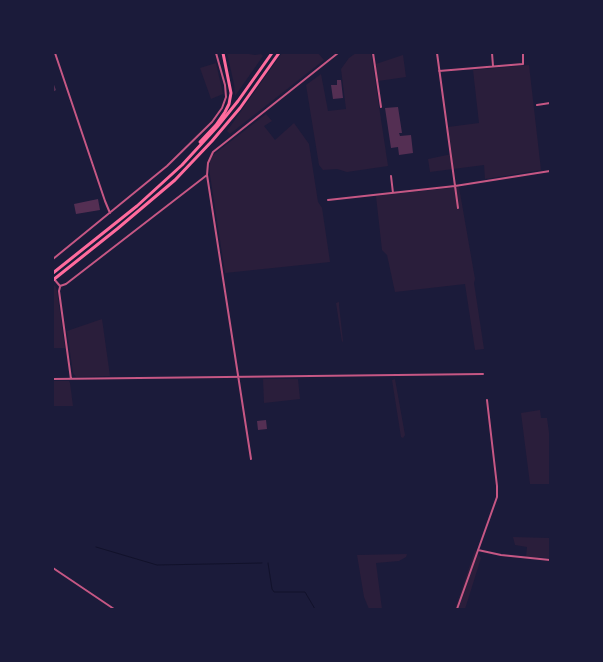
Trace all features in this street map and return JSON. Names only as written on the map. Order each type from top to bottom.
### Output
[{"type":"highway","points":[[195,151],[196,147],[225,112],[229,104],[231,92],[223,53]]},
{"type":"highway","points":[[54,272],[137,206],[195,151],[238,101],[272,53]]},
{"type":"highway","points":[[53,279],[149,204],[197,158],[240,108],[279,53]]},
{"type":"street","points":[[55,53],[110,213]]},
{"type":"street","points":[[53,259],[167,166],[194,141],[220,112],[225,100],[226,89],[216,53]]},
{"type":"street","points":[[251,459],[207,175],[208,163],[214,152],[338,53]]},
{"type":"street","points":[[373,53],[381,107]]},
{"type":"street","points":[[437,53],[458,208]]},
{"type":"street","points":[[492,53],[494,66]]},
{"type":"street","points":[[439,71],[523,64],[523,53]]},
{"type":"street","points":[[537,105],[550,103]]},
{"type":"street","points":[[328,200],[455,186],[550,171]]},
{"type":"street","points":[[60,286],[66,284],[207,175]]},
{"type":"street","points":[[391,176],[393,193]]},
{"type":"street","points":[[53,279],[60,286]]},
{"type":"street","points":[[60,286],[58,291],[71,379]]},
{"type":"street","points":[[53,379],[483,374]]},
{"type":"street","points":[[457,609],[497,497],[497,486],[486,400]]},
{"type":"street","points":[[478,550],[508,556],[550,560]]},
{"type":"street","points":[[53,568],[114,609]]},
{"type":"shaded area","points":[[227,53],[261,54],[263,56],[235,96],[234,84]]},
{"type":"shaded area","points":[[282,53],[318,53],[324,60],[230,134],[227,131]]},
{"type":"shaded area","points":[[356,53],[371,53],[388,166],[347,172],[337,169],[323,170],[319,165],[306,85],[321,74],[328,111],[346,109],[341,69],[349,58]]},
{"type":"shaded area","points":[[403,55],[406,77],[378,81],[376,64]]},
{"type":"shaded area","points":[[216,63],[223,94],[211,99],[200,68]]},
{"type":"shaded area","points":[[529,65],[541,170],[485,179],[484,165],[430,172],[428,159],[452,154],[448,127],[479,123],[473,70]]},
{"type":"shaded area","points":[[266,114],[272,121],[264,126],[275,140],[294,123],[309,144],[318,202],[322,208],[330,262],[225,273],[210,175],[210,161],[213,155]]},
{"type":"shaded area","points":[[459,187],[475,279],[474,283],[484,349],[475,350],[465,284],[395,292],[387,255],[382,250],[376,196]]},
{"type":"shaded area","points":[[55,285],[65,348],[53,348],[53,287]]},
{"type":"shaded area","points":[[339,302],[343,341],[342,342],[336,303]]},
{"type":"shaded area","points":[[102,319],[110,376],[76,377],[73,373],[67,331]]},
{"type":"shaded area","points":[[263,379],[298,379],[300,399],[264,403]]},
{"type":"shaded area","points":[[395,379],[405,435],[403,438],[401,437],[392,380]]},
{"type":"shaded area","points":[[53,381],[69,381],[73,406],[53,406]]},
{"type":"shaded area","points":[[540,410],[541,418],[547,418],[550,440],[550,484],[530,484],[521,413]]},
{"type":"shaded area","points":[[513,537],[550,538],[550,558],[526,557],[527,547],[515,545]]},
{"type":"shaded area","points":[[475,550],[481,558],[465,609],[455,609]]},
{"type":"shaded area","points":[[407,554],[406,557],[399,561],[376,563],[382,609],[369,609],[364,597],[357,555]]},
{"type":"building","points":[[337,80],[341,80],[343,98],[333,99],[331,85],[337,85]]},
{"type":"building","points":[[53,82],[56,90],[53,92]]},
{"type":"building","points":[[398,107],[402,133],[399,133],[400,136],[411,135],[413,153],[399,155],[398,147],[391,148],[385,108]]},
{"type":"building","points":[[98,199],[100,210],[76,214],[74,204]]},
{"type":"building","points":[[266,420],[267,429],[258,430],[257,421]]},
{"type":"waterway","points":[[96,547],[157,565],[262,563]]},
{"type":"waterway","points":[[268,563],[272,589],[274,592],[305,592],[315,609]]}]
